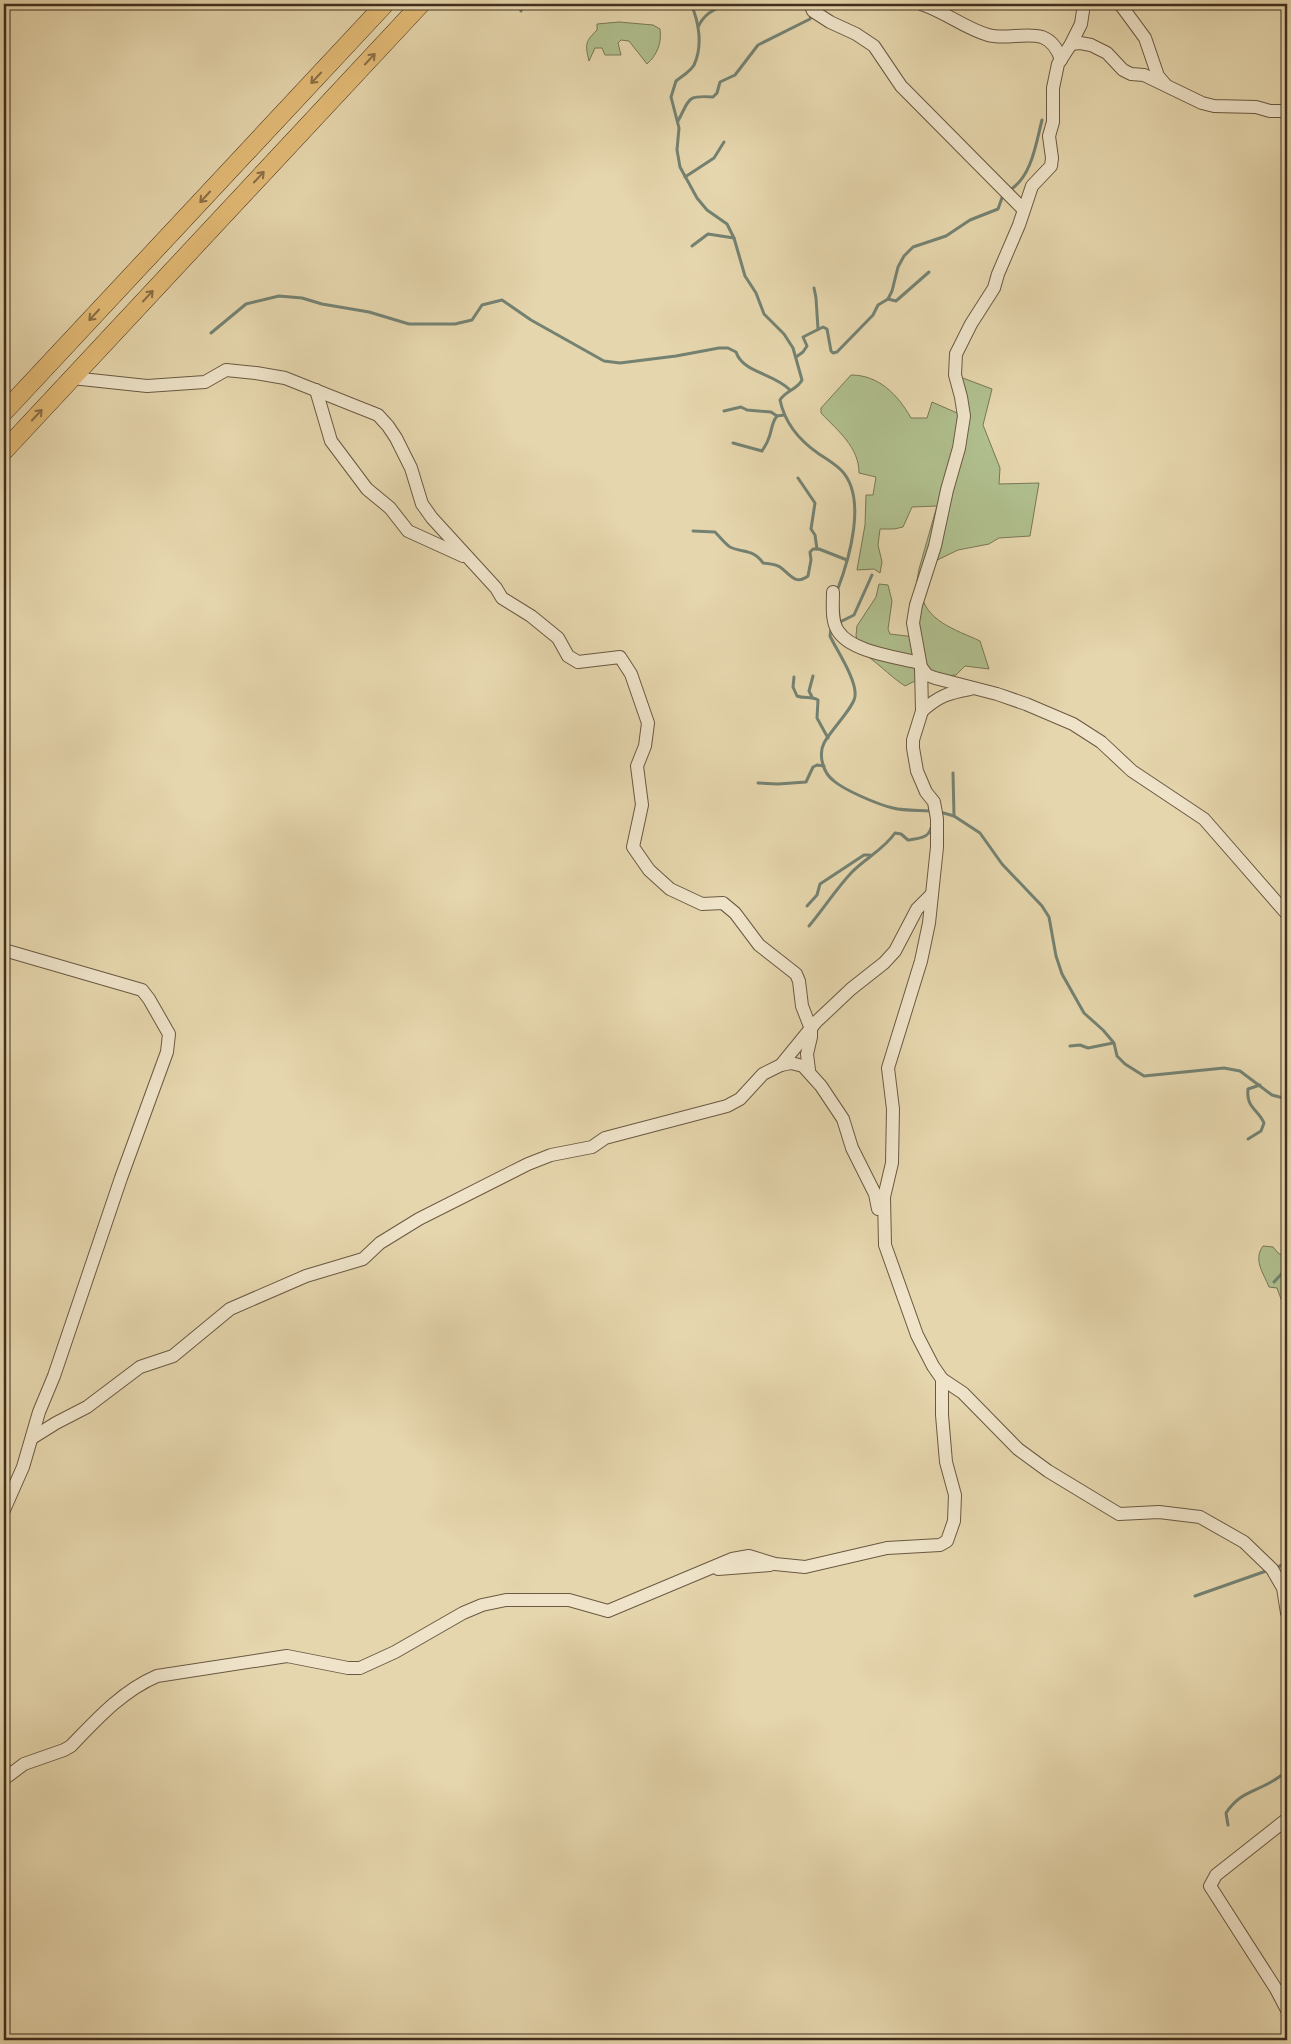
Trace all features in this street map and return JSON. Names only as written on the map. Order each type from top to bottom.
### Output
[{"type":"highway","points":[[4,412],[385,4]]},
{"type":"highway","points":[[4,451],[421,4]]},
{"type":"street","points":[[810,4],[813,11],[874,46],[901,86],[1024,209]]},
{"type":"street","points":[[921,4],[934,8],[989,35],[1003,38],[1042,37],[1052,43],[1058,50],[1061,60]]},
{"type":"street","points":[[885,1245],[884,1197],[892,1163],[893,1136],[893,1109],[888,1068],[920,961],[929,922],[937,847],[937,819],[934,802],[926,792],[918,771],[913,748],[922,712],[920,665],[913,623],[916,605],[935,546],[947,490],[960,448],[964,416],[955,375],[956,354],[971,324],[994,288],[1032,186],[1051,166],[1052,158],[1049,136],[1053,122],[1053,88],[1061,60],[1080,24],[1084,4]]},
{"type":"street","points":[[1120,4],[1144,38],[1158,76],[1166,86]]},
{"type":"street","points":[[1071,44],[1091,45],[1107,53],[1123,70],[1130,74],[1144,75],[1202,103],[1214,106],[1256,107],[1270,111],[1287,111]]},
{"type":"street","points":[[72,378],[146,386],[204,382],[226,370],[285,378],[378,415],[388,426],[411,468],[422,504],[432,518],[496,588],[502,598],[531,616],[558,638],[568,656],[578,662],[620,657],[632,674],[648,724],[646,746],[637,766],[642,805],[633,847],[648,870],[670,889],[702,904],[723,903],[735,912],[760,945],[796,974],[802,1006],[810,1029],[811,1037],[807,1054],[808,1070]]},
{"type":"street","points":[[316,390],[331,441],[368,489],[390,508],[408,531],[468,558]]},
{"type":"street","points":[[833,592],[834,620],[837,631],[849,642],[920,665],[927,675],[935,678],[997,694],[1042,710],[1073,724],[1101,742],[1132,771],[1204,819],[1287,914]]},
{"type":"street","points":[[922,712],[937,698],[949,693],[975,688]]},
{"type":"street","points":[[781,1065],[810,1029],[851,989],[884,963],[895,951],[917,909],[932,894]]},
{"type":"street","points":[[4,950],[142,990],[169,1034],[167,1052],[121,1178],[54,1376],[39,1412],[24,1467],[4,1510]]},
{"type":"street","points":[[32,1438],[88,1407],[140,1367],[173,1356],[230,1309],[306,1276],[363,1258],[380,1243],[420,1219],[528,1164],[551,1155],[592,1148],[605,1138],[632,1130],[727,1106],[740,1099],[762,1074],[781,1065],[798,1063],[808,1070],[843,1119],[852,1148],[875,1194],[885,1245],[916,1335],[942,1379],[963,1393],[1018,1450],[1048,1471],[1119,1514],[1159,1512],[1200,1518],[1244,1542],[1272,1569],[1283,1588],[1287,1614]]},
{"type":"street","points":[[4,1779],[24,1764],[71,1746],[115,1702],[157,1676],[287,1656],[348,1668],[360,1668],[395,1652],[463,1613],[482,1605],[506,1600],[569,1600],[608,1611],[732,1559],[749,1556],[775,1564],[806,1567],[887,1548],[940,1545],[947,1542],[954,1521],[955,1495],[946,1462],[942,1415],[942,1379]]},
{"type":"street","points":[[1287,1819],[1216,1875],[1210,1886],[1276,1989],[1287,2010]]},
{"type":"green space","points":[[619,22],[653,25],[660,29],[658,48],[654,57],[647,64],[629,41],[621,40],[618,43],[621,55],[605,55],[602,48],[595,48],[589,61],[587,44],[597,30],[597,24]]},
{"type":"green space","points":[[851,375],[870,378],[887,388],[894,394],[911,418],[927,418],[932,402],[964,416],[955,375],[992,389],[983,425],[1000,468],[999,484],[1039,483],[1030,536],[999,538],[989,544],[958,550],[929,564],[922,584],[923,601],[928,610],[943,623],[980,641],[989,669],[965,666],[956,675],[921,678],[905,686],[859,651],[856,635],[857,626],[876,597],[879,584],[888,585],[892,601],[888,629],[890,634],[915,637],[914,597],[919,569],[937,506],[912,507],[903,527],[880,529],[878,545],[882,562],[880,573],[874,569],[857,570],[865,525],[866,495],[873,495],[876,477],[859,473],[858,464],[851,447],[821,413],[821,408]]},
{"type":"green space","points":[[1263,1246],[1273,1247],[1279,1254],[1287,1254],[1287,1309],[1285,1310],[1277,1288],[1269,1287],[1260,1266],[1259,1256]]},
{"type":"waterway","points":[[521,4],[521,11]]},
{"type":"waterway","points":[[691,4],[699,34],[697,58],[688,72],[676,81],[671,97],[679,128],[677,150],[680,167],[697,198],[707,210],[727,224],[734,238],[745,276],[756,293],[764,314],[784,334],[793,348],[802,380],[780,400],[786,417],[800,438],[841,470],[849,482],[855,512],[854,529],[851,546],[837,591]]},
{"type":"waterway","points":[[698,27],[713,10],[725,4]]},
{"type":"waterway","points":[[678,121],[690,100],[698,97],[713,97],[717,93],[720,82],[735,75],[758,45],[810,19],[812,14]]},
{"type":"waterway","points":[[1010,190],[1017,184],[1028,168],[1042,120]]},
{"type":"waterway","points":[[685,177],[714,158],[724,142]]},
{"type":"waterway","points":[[796,357],[807,346],[803,337],[823,327],[827,329],[831,351],[833,353],[837,352],[873,315],[878,305],[888,299],[898,267],[904,256],[913,247],[946,236],[970,220],[998,209],[1003,195]]},
{"type":"waterway","points":[[692,246],[708,234],[734,238]]},
{"type":"waterway","points":[[888,299],[896,301],[929,272]]},
{"type":"waterway","points":[[814,288],[818,329]]},
{"type":"waterway","points":[[211,333],[246,304],[279,296],[302,298],[322,304],[369,312],[409,324],[455,324],[472,320],[482,305],[502,300],[531,320],[604,361],[620,363],[728,348],[736,352],[740,359],[752,369],[776,380],[790,390]]},
{"type":"waterway","points":[[724,411],[741,407],[747,410],[771,412],[777,416]]},
{"type":"waterway","points":[[733,443],[762,451],[768,441],[775,419],[777,416],[784,415]]},
{"type":"waterway","points":[[798,478],[815,503],[811,529],[815,535],[817,549]]},
{"type":"waterway","points":[[693,531],[715,532],[730,547],[752,553],[763,563],[778,566],[793,578],[800,580],[808,576],[811,560],[810,552],[813,549],[819,549],[847,560]]},
{"type":"waterway","points":[[838,623],[854,615],[872,575]]},
{"type":"waterway","points":[[831,629],[830,636],[850,674],[855,689],[855,696],[851,706],[824,743],[821,753],[824,769],[830,778],[845,789],[879,804],[898,809],[931,811]]},
{"type":"waterway","points":[[812,697],[809,691],[813,676]]},
{"type":"waterway","points":[[794,677],[793,687],[797,696],[818,700],[817,718],[828,738]]},
{"type":"waterway","points":[[758,783],[806,782],[813,767],[817,765],[824,766]]},
{"type":"waterway","points":[[953,773],[954,816]]},
{"type":"waterway","points":[[940,812],[954,816],[980,833],[1002,864],[1042,906],[1049,917],[1056,956],[1062,974],[1084,1013],[1114,1043],[1117,1056],[1125,1064],[1144,1076],[1224,1068],[1240,1071],[1272,1095],[1287,1099]]},
{"type":"waterway","points":[[809,926],[852,872],[886,844],[895,833],[901,834],[908,840],[925,836],[931,828]]},
{"type":"waterway","points":[[807,906],[817,895],[820,884],[864,855],[870,855]]},
{"type":"waterway","points":[[1070,1046],[1080,1045],[1088,1048],[1113,1043]]},
{"type":"waterway","points":[[1248,1139],[1261,1131],[1264,1123],[1251,1104],[1248,1095],[1248,1089],[1260,1085]]},
{"type":"waterway","points":[[1274,1282],[1287,1268]]},
{"type":"waterway","points":[[1275,1568],[1287,1563]]},
{"type":"waterway","points":[[1195,1596],[1269,1570]]},
{"type":"waterway","points":[[1228,1825],[1226,1813],[1236,1801],[1275,1780],[1287,1771]]}]
